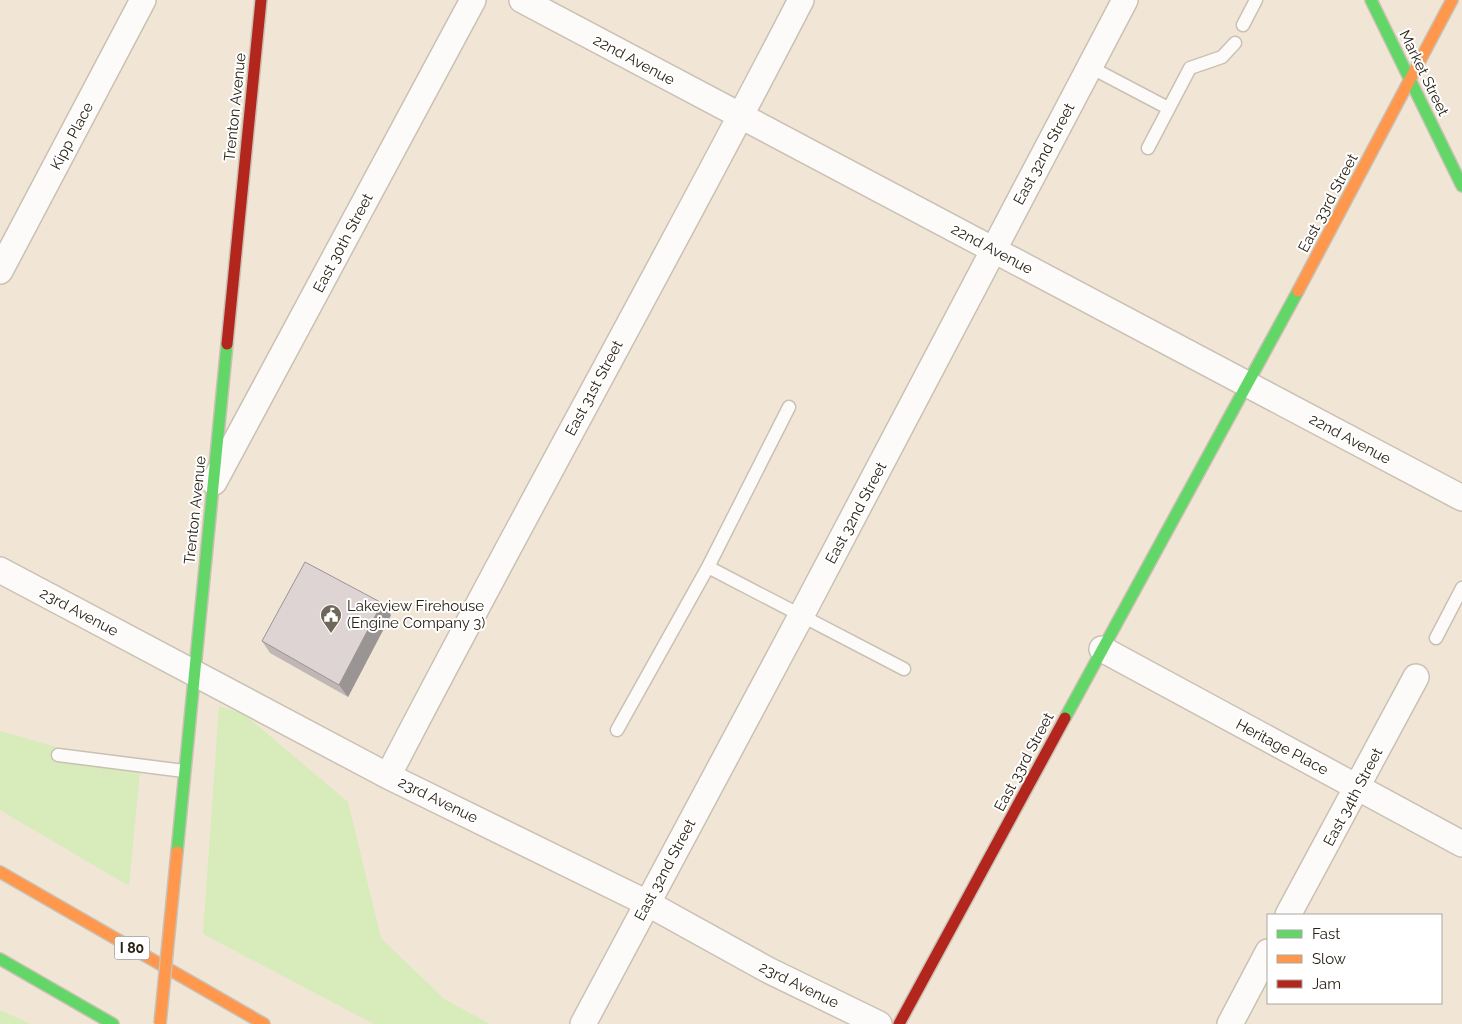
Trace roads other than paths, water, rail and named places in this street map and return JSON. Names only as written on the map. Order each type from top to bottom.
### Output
[{"type":"main road","name":"Trenton Avenue","points":[[160,1024],[193,672],[261,0]]},
{"type":"main road","name":"Market Street","points":[[1371,0],[1462,186]]},
{"type":"main road","name":"East 33rd Street","points":[[899,1024],[1227,418],[1248,385],[1452,0]]},
{"type":"main road","name":"I 80","points":[[0,872],[264,1024]]},
{"type":"main road","points":[[0,959],[113,1024]]},
{"type":"street","name":"Kipp Place","points":[[0,271],[143,0]]},
{"type":"street","name":"East 30th Street","points":[[212,486],[473,0]]},
{"type":"street","name":"22nd Avenue","points":[[522,0],[1462,498]]},
{"type":"street","name":"East 31st Street","points":[[388,776],[470,618],[741,116],[801,0]]},
{"type":"street","name":"East 32nd Street","points":[[583,1024],[801,616],[1125,0]]},
{"type":"street","name":"23rd Avenue","points":[[0,570],[388,776],[647,903],[768,970],[880,1024]]},
{"type":"street","name":"Heritage Place","points":[[1102,649],[1462,844]]},
{"type":"street","name":"East 34th Street","points":[[1289,914],[1416,677]]},
{"type":"street","points":[[1230,1024],[1267,954]]},
{"type":"lane","points":[[1244,25],[1256,0]]},
{"type":"lane","points":[[1148,148],[1190,68],[1222,57],[1235,43]]},
{"type":"lane","points":[[1090,67],[1168,108]]},
{"type":"lane","points":[[617,730],[708,567],[790,406]]},
{"type":"lane","points":[[708,567],[904,669]]},
{"type":"lane","points":[[1436,638],[1462,588]]},
{"type":"lane","points":[[58,755],[184,770]]},
{"type":"place","name":"Lakeview Firehouse (Engine Company 3)","points":[[331,634]]}]
